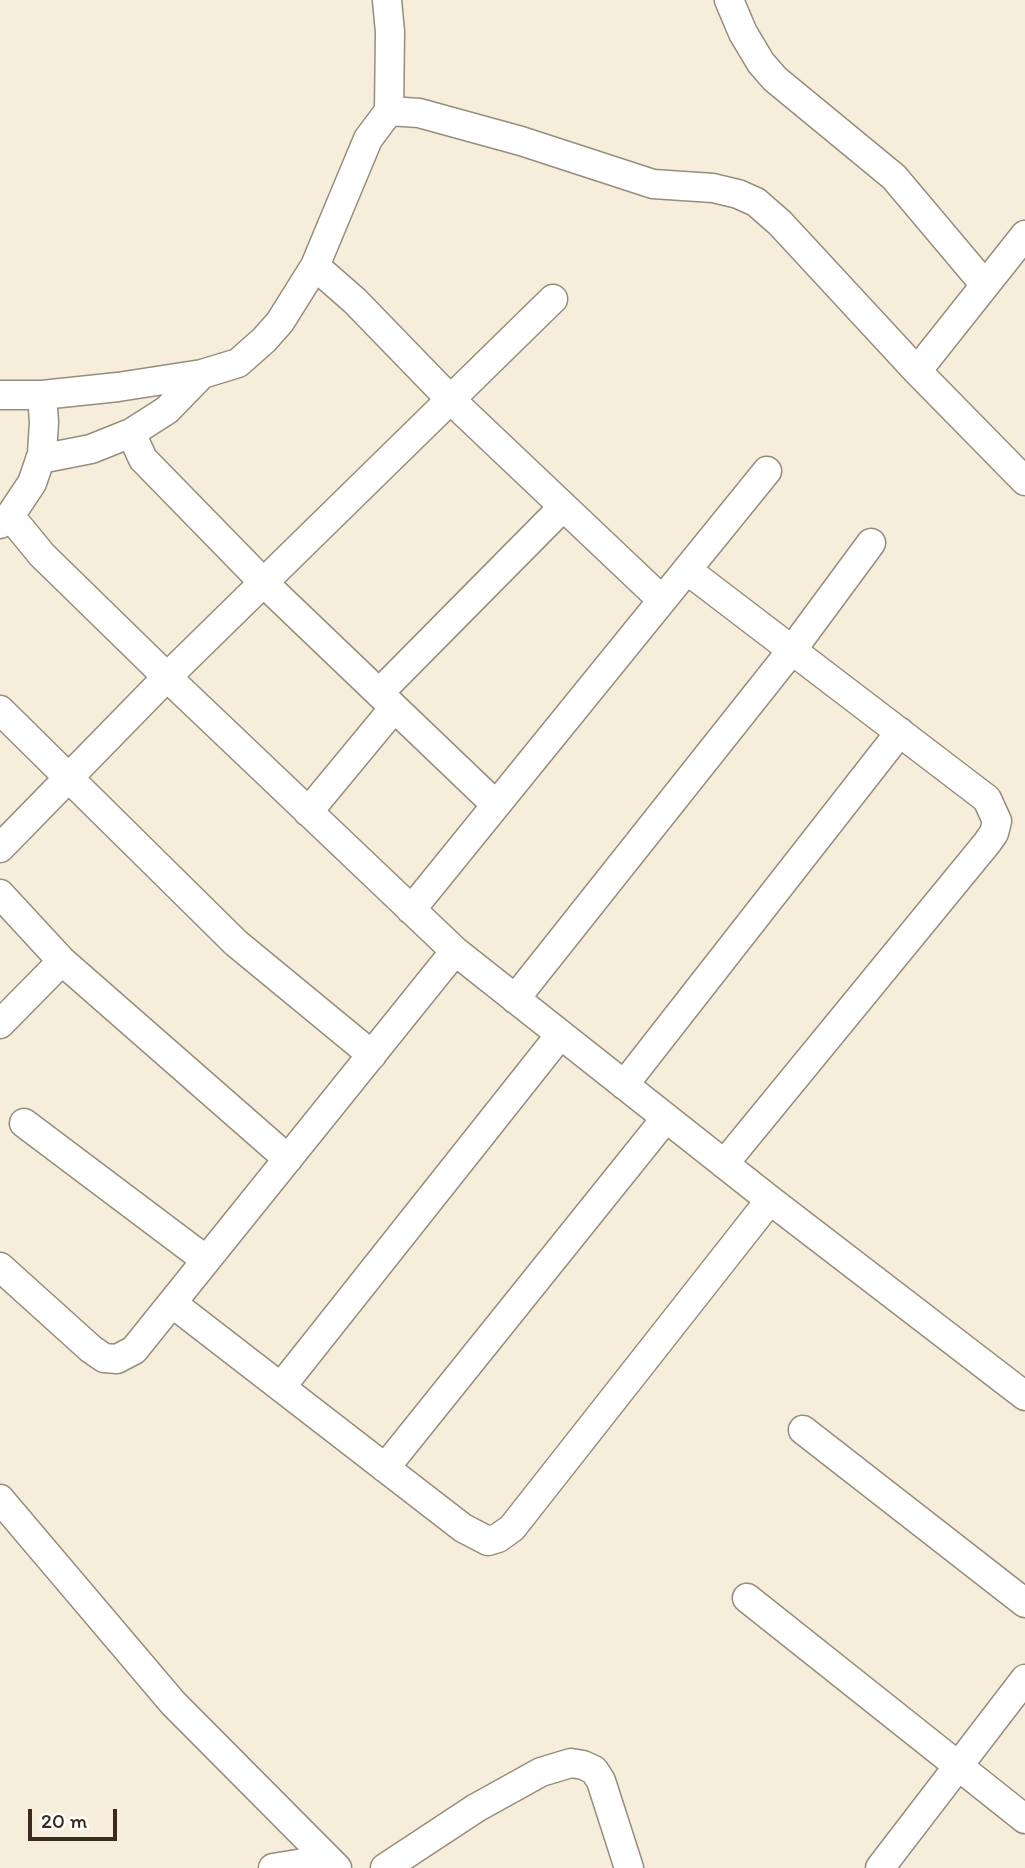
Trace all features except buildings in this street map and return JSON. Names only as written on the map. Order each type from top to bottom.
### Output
[{"type":"street","points":[[0,395],[42,395],[202,374],[238,363],[264,340],[294,302],[316,266],[368,139],[389,111],[390,32],[387,0]]},
{"type":"street","points":[[729,0],[743,33],[761,63],[775,79],[894,177],[985,285]]},
{"type":"street","points":[[389,111],[419,114],[522,141],[653,184],[713,188],[756,202],[780,223],[1025,481]]},
{"type":"street","points":[[918,371],[1025,234]]},
{"type":"street","points":[[316,266],[355,301],[450,400],[662,600]]},
{"type":"street","points":[[0,848],[167,677],[552,299]]},
{"type":"street","points":[[40,459],[91,449],[131,433],[167,410],[202,374]]},
{"type":"street","points":[[42,395],[44,422],[40,459],[32,483],[5,520],[456,951],[724,1164],[1025,1396]]},
{"type":"street","points":[[131,433],[143,459],[264,583],[496,805]]},
{"type":"street","points":[[411,910],[767,471]]},
{"type":"street","points":[[309,812],[387,701],[563,507]]},
{"type":"street","points":[[515,999],[792,650],[871,543]]},
{"type":"street","points":[[687,570],[987,799],[997,821],[994,833],[724,1164]]},
{"type":"street","points":[[0,710],[236,943],[372,1055]]},
{"type":"street","points":[[624,1085],[900,732]]},
{"type":"street","points":[[0,894],[62,961],[288,1159]]},
{"type":"street","points":[[0,1268],[104,1358],[117,1359],[134,1350],[456,951]]},
{"type":"street","points":[[0,1024],[62,961]]},
{"type":"street","points":[[281,1387],[560,1035]]},
{"type":"street","points":[[385,1468],[666,1118]]},
{"type":"street","points":[[24,1123],[206,1260]]},
{"type":"street","points":[[172,1303],[476,1537],[488,1541],[498,1538],[512,1528],[770,1199]]},
{"type":"street","points":[[803,1430],[1025,1603]]},
{"type":"street","points":[[0,1499],[173,1703],[333,1863]]},
{"type":"street","points":[[747,1598],[1025,1819]]},
{"type":"street","points":[[880,1868],[1025,1679]]},
{"type":"street","points":[[385,1868],[487,1802],[541,1772],[571,1763],[594,1770],[601,1781],[629,1868]]},
{"type":"street","points":[[272,1868],[333,1863]]}]
